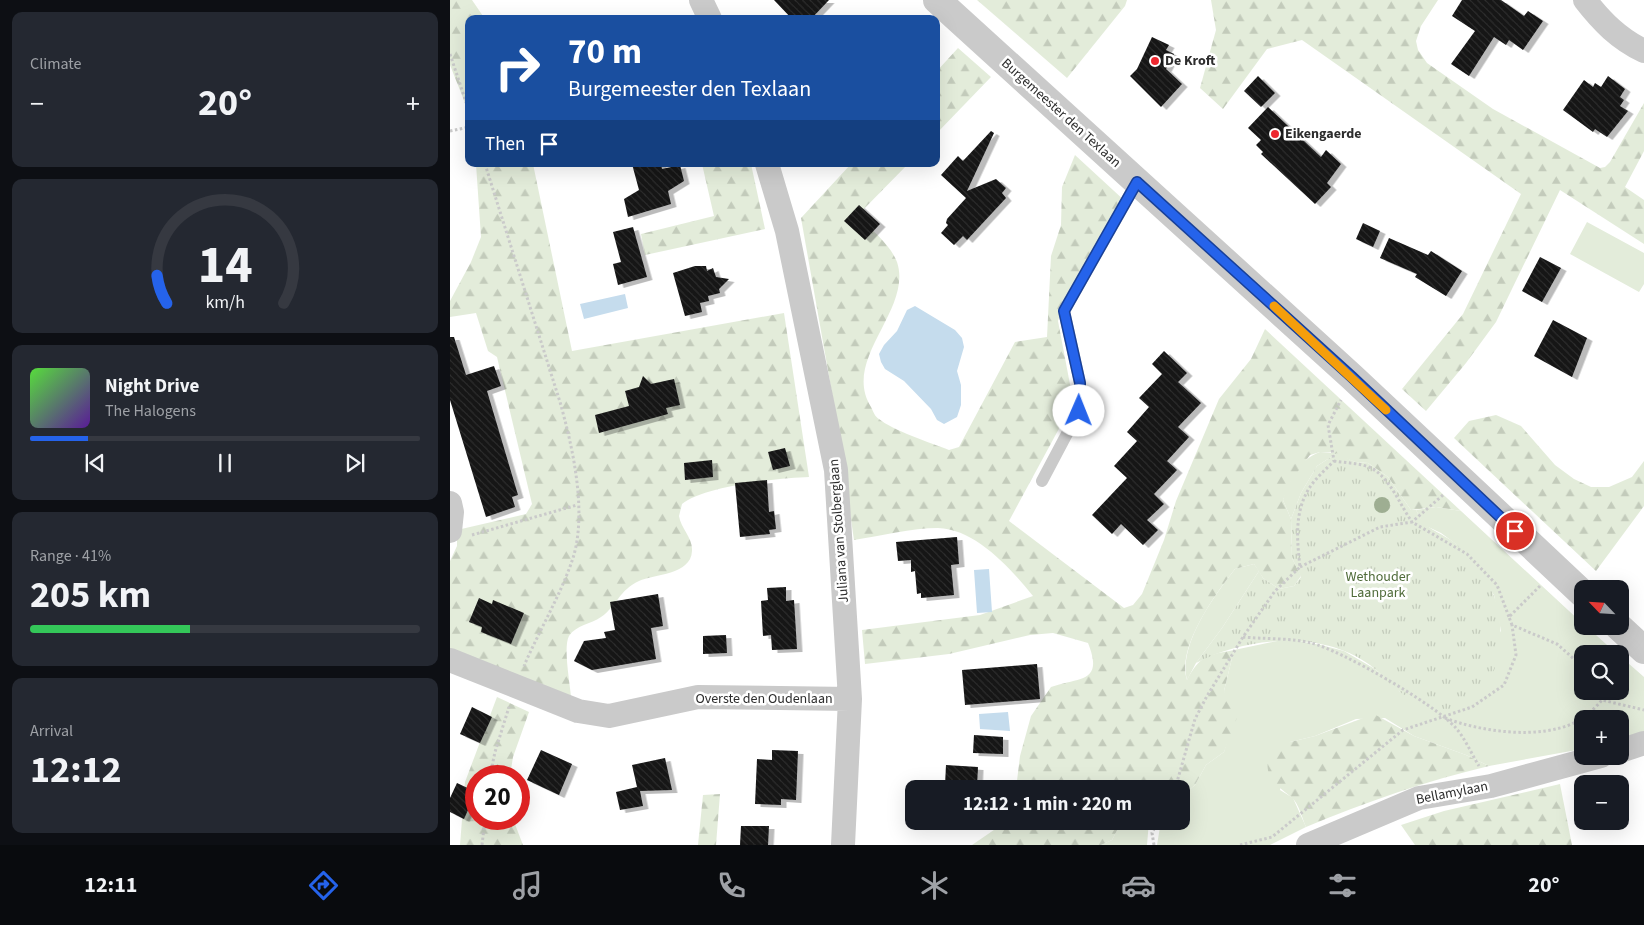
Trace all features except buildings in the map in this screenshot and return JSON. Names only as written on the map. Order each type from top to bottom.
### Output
[{"type":"street","points":[[701,0],[708,15]]},
{"type":"street","name":"Burgemeester den Texlaan","points":[[937,0],[1352,377],[1574,585]]},
{"type":"street","points":[[1585,0],[1600,19],[1626,42],[1644,51]]},
{"type":"street","name":"Juliana van Stolberglaan","points":[[768,167],[787,231],[836,470],[850,699],[843,845]]},
{"type":"street","points":[[450,503],[459,533]]},
{"type":"street","points":[[1628,635],[1644,650]]},
{"type":"street","name":"Overste den Oudenlaan","points":[[450,660],[515,688],[578,711],[609,716],[698,697],[850,699]]},
{"type":"street","points":[[1629,748],[1644,743]]},
{"type":"street","name":"Bellamylaan","points":[[1308,845],[1419,798],[1491,786],[1574,763]]},
{"type":"lane","points":[[1042,481],[1079,411],[1080,383],[1064,311],[1137,182]]},
{"type":"path","points":[[450,54],[465,99]]},
{"type":"path","points":[[450,131],[465,127]]},
{"type":"path","points":[[487,167],[569,432],[578,484],[577,526],[572,560],[515,688],[492,765]]},
{"type":"path","points":[[1334,461],[1328,425],[1352,377]]},
{"type":"path","points":[[1240,845],[1272,837],[1403,730],[1472,706],[1504,684],[1516,655],[1512,625],[1497,585],[1467,554],[1412,522],[1399,504],[1390,486],[1372,469],[1334,461]]},
{"type":"path","points":[[1300,567],[1297,540],[1299,509],[1310,486],[1334,461]]},
{"type":"path","points":[[1178,780],[1195,719],[1242,637],[1275,591],[1300,567],[1380,527],[1412,522],[1460,480]]},
{"type":"path","points":[[459,533],[578,505]]},
{"type":"path","points":[[1509,617],[1557,569]]},
{"type":"path","points":[[1512,625],[1557,644],[1574,659]]},
{"type":"path","points":[[1242,637],[1310,642],[1332,651],[1402,689],[1455,727],[1491,786]]},
{"type":"path","points":[[1442,716],[1465,726],[1536,733],[1565,727],[1578,722],[1602,700],[1644,710]]},
{"type":"path","points":[[482,845],[484,830]]},
{"type":"path","points":[[1154,830],[1152,833],[1154,845]]},
{"type":"green space","points":[[450,0],[472,0],[482,15],[465,15],[465,103],[450,65]]},
{"type":"green space","points":[[977,0],[1127,0],[1125,6],[1067,78]]},
{"type":"green space","points":[[1211,0],[1438,0],[1421,26],[1416,41],[1418,50],[1427,63],[1493,109],[1600,168],[1605,167],[1610,162],[1644,103],[1644,151],[1625,187],[1644,200],[1644,244],[1560,190],[1496,322],[1466,363],[1426,411],[1402,389],[1463,314],[1521,194],[1302,40],[1267,49],[1223,109],[1200,88],[1216,30]]},
{"type":"green space","points":[[958,48],[991,77],[940,130],[940,68]]},
{"type":"green space","points":[[1075,155],[1126,202],[1062,307],[1058,321],[1072,395],[1068,412],[1009,521],[1124,608],[1133,605],[1142,594],[1164,540],[1176,501],[1219,399],[1251,359],[1265,329],[1461,511],[1436,507],[1411,510],[1388,477],[1368,463],[1355,462],[1331,452],[1320,452],[1310,455],[1291,481],[1283,500],[1291,519],[1292,558],[1301,576],[1294,586],[1279,589],[1263,578],[1254,564],[1235,569],[1209,606],[1192,637],[1185,667],[1187,680],[1196,665],[1201,661],[1211,655],[1234,650],[1224,691],[1237,718],[1224,752],[1206,765],[1195,785],[1190,789],[1190,780],[1017,780],[1020,756],[1031,716],[1051,687],[1080,679],[1091,672],[1093,665],[1088,643],[1053,633],[1030,635],[949,654],[865,664],[862,630],[980,615],[1033,596],[992,552],[966,535],[952,530],[938,528],[918,529],[854,540],[835,410],[801,218],[848,167],[905,167],[857,216],[880,237],[894,255],[897,262],[899,280],[888,316],[870,353],[865,371],[864,389],[874,414],[878,418],[902,432],[949,450],[959,447],[1015,342],[1047,337],[1051,256],[1061,225],[1062,187]]},
{"type":"green space","points":[[476,167],[534,167],[572,351],[784,313],[809,477],[742,484],[707,492],[682,504],[679,516],[691,542],[692,551],[690,559],[679,569],[639,581],[632,585],[622,593],[611,608],[601,617],[572,632],[567,641],[567,665],[571,697],[450,649],[450,561],[457,546],[457,530],[526,514],[532,504],[497,357],[488,351],[476,313],[450,317],[450,301],[471,262],[481,237]]},
{"type":"green space","points":[[703,167],[752,167],[765,229],[645,255],[641,234],[714,216]]},
{"type":"green space","points":[[1587,222],[1644,253],[1644,284],[1639,292],[1570,254]]},
{"type":"green space","points":[[1496,415],[1521,426],[1555,465],[1574,479],[1591,487],[1609,487],[1632,477],[1644,461],[1644,506],[1596,571],[1454,438],[1469,421]]},
{"type":"green space","points":[[1320,452],[1337,453],[1317,466],[1301,493],[1291,519],[1283,500],[1288,485],[1301,465]]},
{"type":"green space","name":"Wethouder Laanpark","points":[[1337,453],[1355,462],[1368,463],[1388,477],[1411,510],[1416,510],[1432,530],[1448,538],[1467,554],[1482,573],[1493,594],[1498,610],[1500,628],[1500,647],[1496,665],[1489,682],[1478,696],[1464,706],[1446,709],[1422,704],[1396,690],[1375,669],[1355,656],[1334,647],[1311,642],[1263,642],[1239,647],[1196,663],[1222,628],[1259,571],[1263,578],[1279,589],[1294,586],[1301,577],[1292,558],[1291,519],[1301,493],[1317,466]]},
{"type":"green space","points":[[1436,507],[1461,511],[1574,616],[1574,635],[1596,635],[1607,645],[1574,645],[1574,700],[1629,700],[1629,664],[1644,677],[1644,732],[1629,740],[1629,710],[1574,710],[1574,750],[1489,766],[1466,755],[1414,736],[1385,718],[1356,719],[1315,736],[1290,742],[1280,790],[1293,798],[1306,827],[1270,845],[1157,845],[1160,830],[1190,830],[1190,789],[1195,785],[1206,765],[1224,752],[1229,735],[1224,691],[1234,650],[1287,639],[1344,651],[1375,669],[1400,692],[1446,709],[1501,631],[1494,595],[1456,544],[1441,533],[1424,525],[1416,510]]},
{"type":"green space","points":[[1254,564],[1259,571],[1222,628],[1196,663],[1187,680],[1188,652],[1193,637],[1208,607],[1235,569]]},
{"type":"green space","points":[[497,697],[529,712],[512,765],[471,765]]},
{"type":"green space","points":[[1374,714],[1414,736],[1466,755],[1489,766],[1442,778],[1396,793],[1306,827],[1294,801],[1270,777],[1268,756],[1290,742],[1315,736]]},
{"type":"green space","points":[[465,782],[465,830],[517,830],[523,845],[460,845]]},
{"type":"green space","points":[[1560,784],[1572,845],[1415,845],[1401,825],[1444,811]]},
{"type":"green space","points":[[720,794],[716,845],[698,845],[703,795]]},
{"type":"green space","points":[[994,830],[1117,830],[1112,840],[1101,845],[972,845]]},
{"type":"green space","points":[[1117,830],[1148,830],[1147,845],[1101,845],[1112,840]]},
{"type":"water","points":[[625,294],[628,308],[584,319],[580,304]]},
{"type":"water","points":[[915,306],[955,330],[962,338],[964,347],[957,371],[961,385],[961,405],[957,417],[944,424],[937,420],[931,409],[904,381],[885,369],[879,354],[884,345],[897,331],[907,310]]},
{"type":"water","points":[[989,569],[992,612],[977,613],[974,570]]},
{"type":"water","points":[[1008,712],[1010,731],[980,729],[979,714]]},
{"type":"slow traffic","points":[[1274,306],[1386,410]]},
{"type":"place","name":"De Kroft","points":[[1155,61]]},
{"type":"place","name":"Eikengaerde","points":[[1275,134]]},
{"type":"route","points":[[1079,411],[1080,383],[1064,311],[1137,182],[1352,377],[1515,531]]}]
